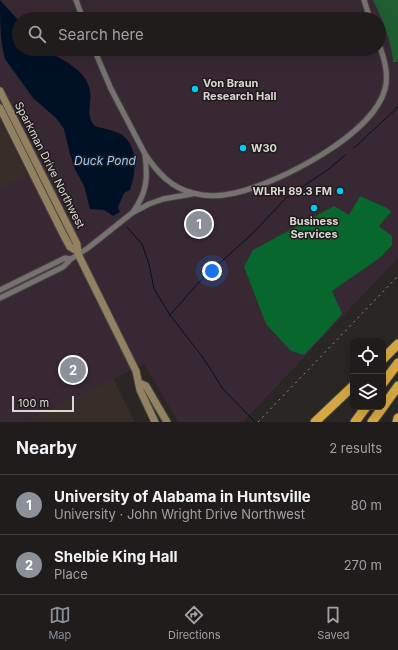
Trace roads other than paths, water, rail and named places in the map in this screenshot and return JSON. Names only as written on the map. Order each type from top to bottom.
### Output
[{"type":"highway","points":[[386,356],[398,344]]},
{"type":"highway","points":[[386,379],[398,363]]},
{"type":"highway","points":[[386,403],[398,386]]},
{"type":"highway","points":[[315,422],[350,389]]},
{"type":"highway","points":[[355,422],[364,410]]},
{"type":"highway","points":[[372,422],[381,410]]},
{"type":"highway","points":[[397,422],[398,418]]},
{"type":"main road","name":"Sparkman Drive Northwest","points":[[0,91],[77,244],[78,252],[136,371],[140,390],[155,422]]},
{"type":"main road","name":"Sparkman Drive Northwest","points":[[0,108],[70,247],[78,252]]},
{"type":"main road","name":"Sparkman Drive Northwest","points":[[139,383],[146,386],[167,422]]},
{"type":"street","points":[[76,0],[80,12]]},
{"type":"street","points":[[364,0],[368,12]]},
{"type":"street","points":[[97,56],[111,89],[145,154],[158,172],[180,189],[193,194],[207,196],[221,195],[253,187],[279,177],[302,166],[342,140],[367,118],[380,102],[385,89],[387,77],[382,56]]},
{"type":"street","points":[[132,213],[140,202],[147,183],[145,154]]},
{"type":"street","points":[[0,298],[63,267],[78,252],[132,213],[149,204],[163,199],[193,194]]},
{"type":"street","points":[[0,290],[64,258],[71,258]]},
{"type":"water","name":"Duck Pond","points":[[0,0],[12,13],[12,56],[56,56],[76,68],[85,79],[90,91],[90,118],[92,122],[95,126],[119,133],[131,146],[135,161],[134,176],[130,190],[124,193],[118,207],[120,212],[113,216],[104,210],[90,209],[84,186],[75,169],[70,154],[64,129],[56,118],[33,98],[5,59],[0,22]]},
{"type":"waterway","points":[[354,148],[398,107]]},
{"type":"waterway","points":[[170,315],[200,281],[254,232],[287,197],[329,169],[345,155]]},
{"type":"waterway","points":[[127,227],[142,244],[149,264],[154,289],[170,315],[201,355],[222,388],[255,422]]},
{"type":"railway","points":[[258,422],[398,276]]},
{"type":"place","name":"Von Braun Research Hall","points":[[195,89]]},
{"type":"place","name":"W30","points":[[243,148]]},
{"type":"place","name":"WLRH 89.3 FM","points":[[340,191]]},
{"type":"place","name":"Business Services","points":[[314,208]]},
{"type":"place","name":"University of Alabama in Huntsville","points":[[199,224]]},
{"type":"place","name":"Shelbie King Hall","points":[[73,370]]}]
